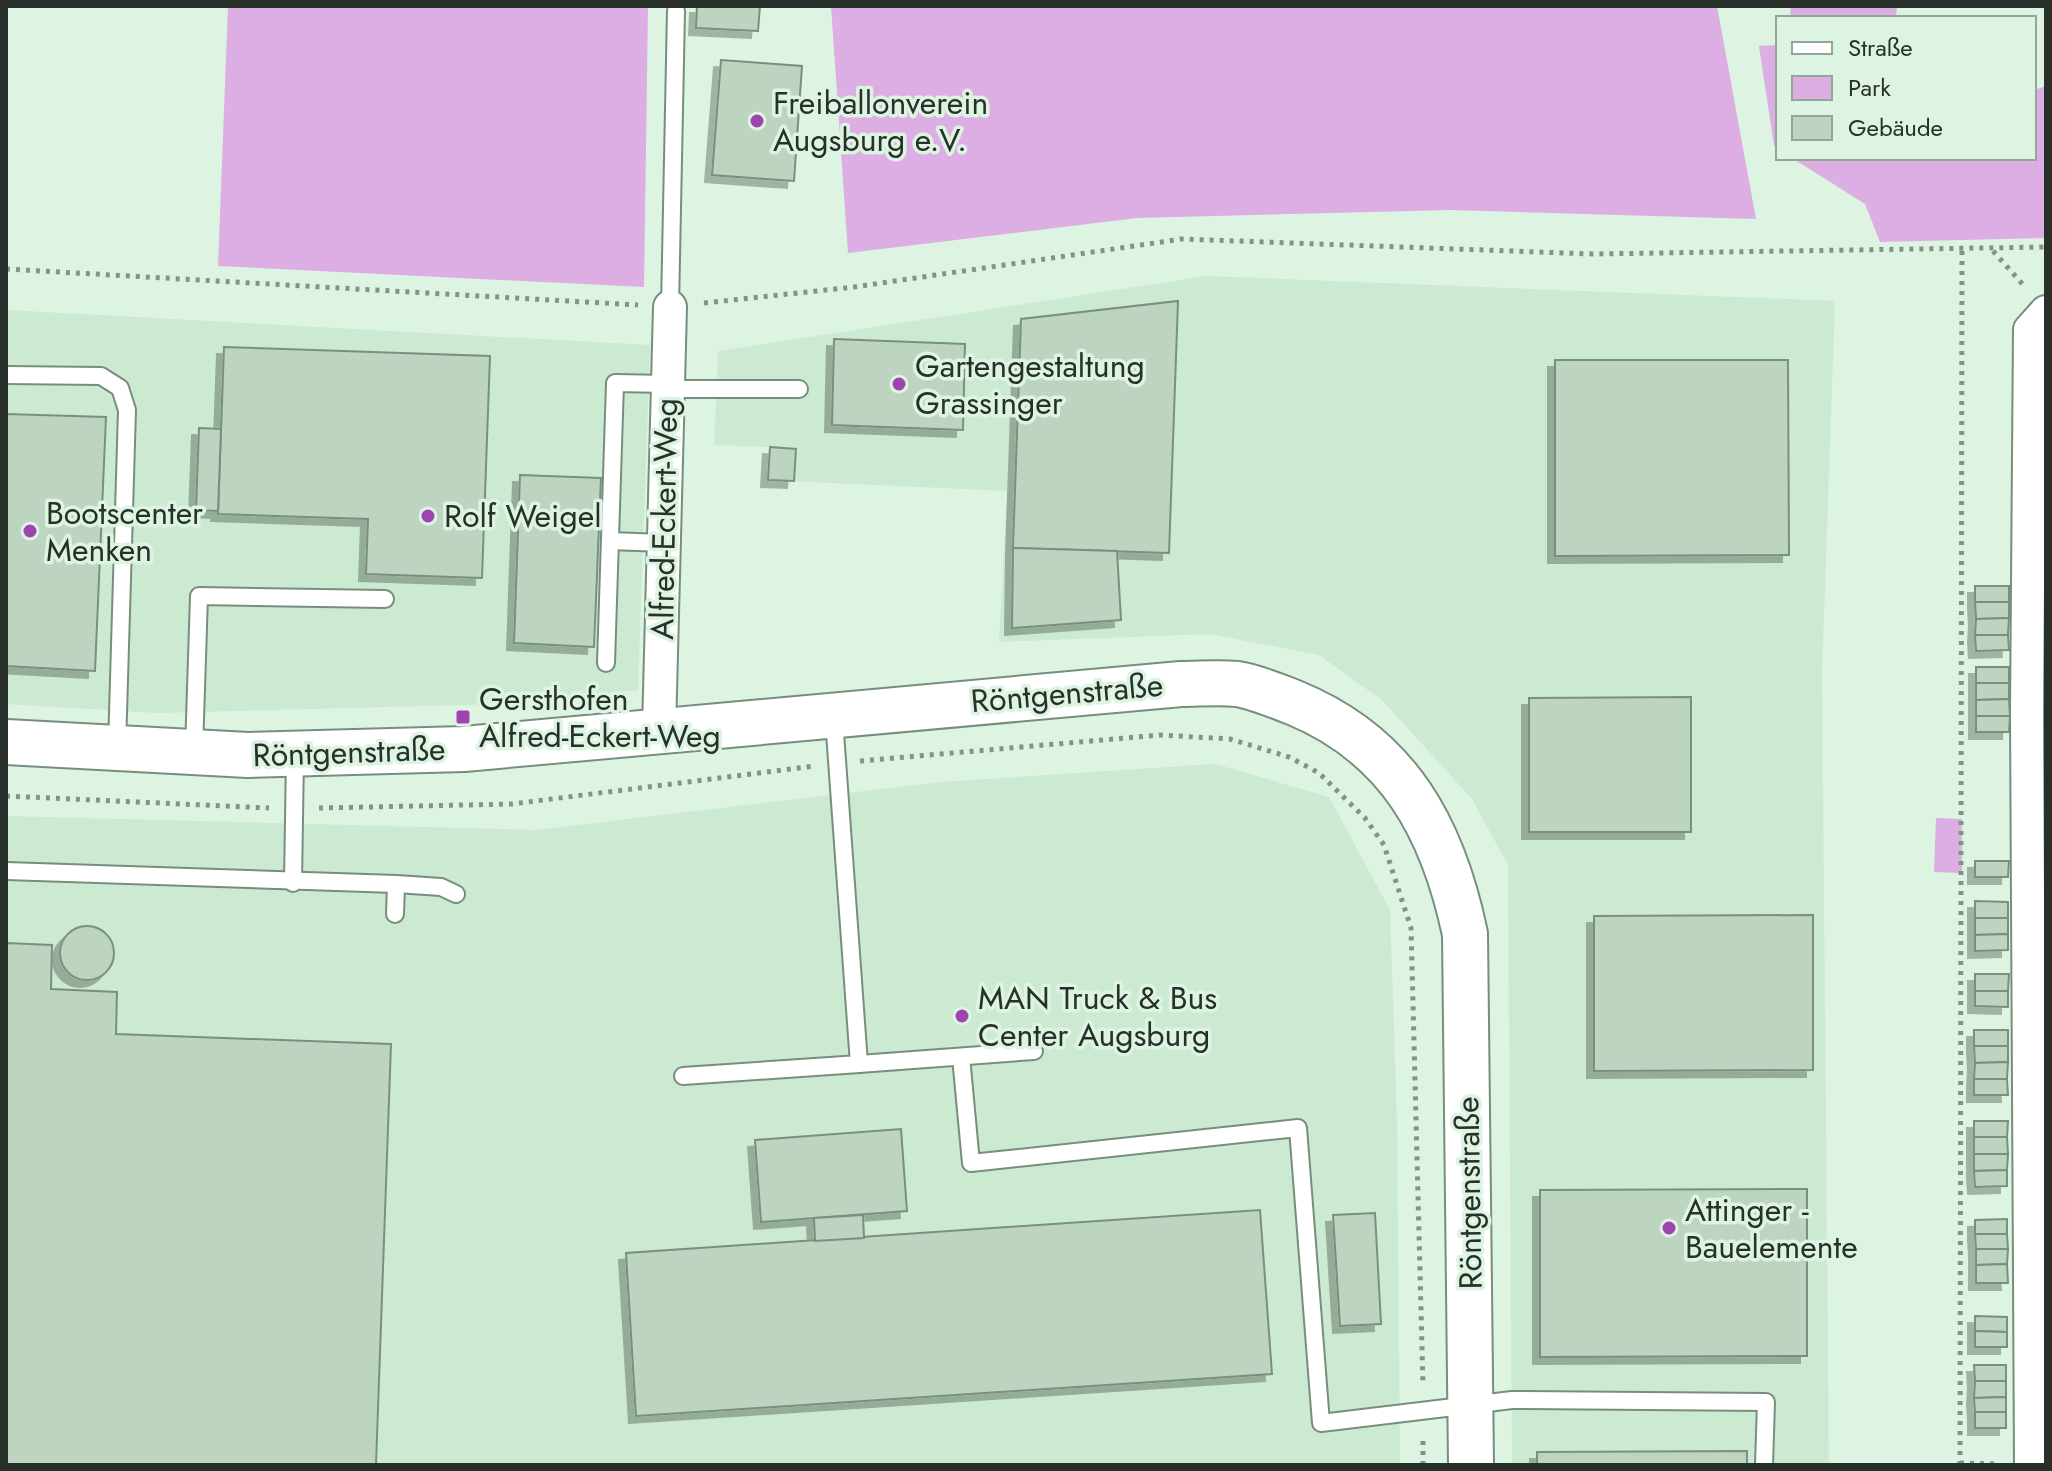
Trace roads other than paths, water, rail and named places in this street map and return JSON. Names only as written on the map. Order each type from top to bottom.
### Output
[{"type":"street","points":[[2031,1465],[2037,866],[2030,330],[2038,303]]},
{"type":"street","name":"Alfred-Eckert-Weg","points":[[659,730],[670,307]]},
{"type":"street","name":"Röntgenstraße","points":[[6,742],[295,754],[464,749],[833,713],[1181,684],[1238,685],[1273,695],[1338,724],[1407,787],[1439,843],[1454,882],[1465,934],[1471,1465]]},
{"type":"lane","points":[[670,307],[676,11]]},
{"type":"lane","points":[[6,375],[101,376],[120,388],[127,410],[117,748]]},
{"type":"lane","points":[[606,663],[615,383],[799,389]]},
{"type":"lane","points":[[610,541],[663,543]]},
{"type":"lane","points":[[194,752],[199,596],[385,599]]},
{"type":"lane","points":[[833,713],[859,1064]]},
{"type":"lane","points":[[293,883],[295,754]]},
{"type":"lane","points":[[6,871],[293,883],[396,884],[441,887],[456,894]]},
{"type":"lane","points":[[395,914],[396,884]]},
{"type":"lane","points":[[683,1076],[1034,1051]]},
{"type":"lane","points":[[961,1057],[971,1163],[1298,1128],[1321,1423],[1512,1400],[1766,1402],[1764,1465]]},
{"type":"place","name":"Freiballonverein Augsburg e.V.","points":[[757,121]]},
{"type":"place","name":"Gartengestaltung Grassinger","points":[[899,384]]},
{"type":"place","name":"Rolf Weigel","points":[[428,516]]},
{"type":"place","name":"Bootscenter Menken","points":[[30,531]]},
{"type":"place","name":"Gersthofen Alfred-Eckert-Weg","points":[[463,717]]},
{"type":"place","name":"MAN Truck & Bus Center Augsburg","points":[[962,1016]]},
{"type":"place","name":"Attinger - Bauelemente","points":[[1669,1228]]}]
